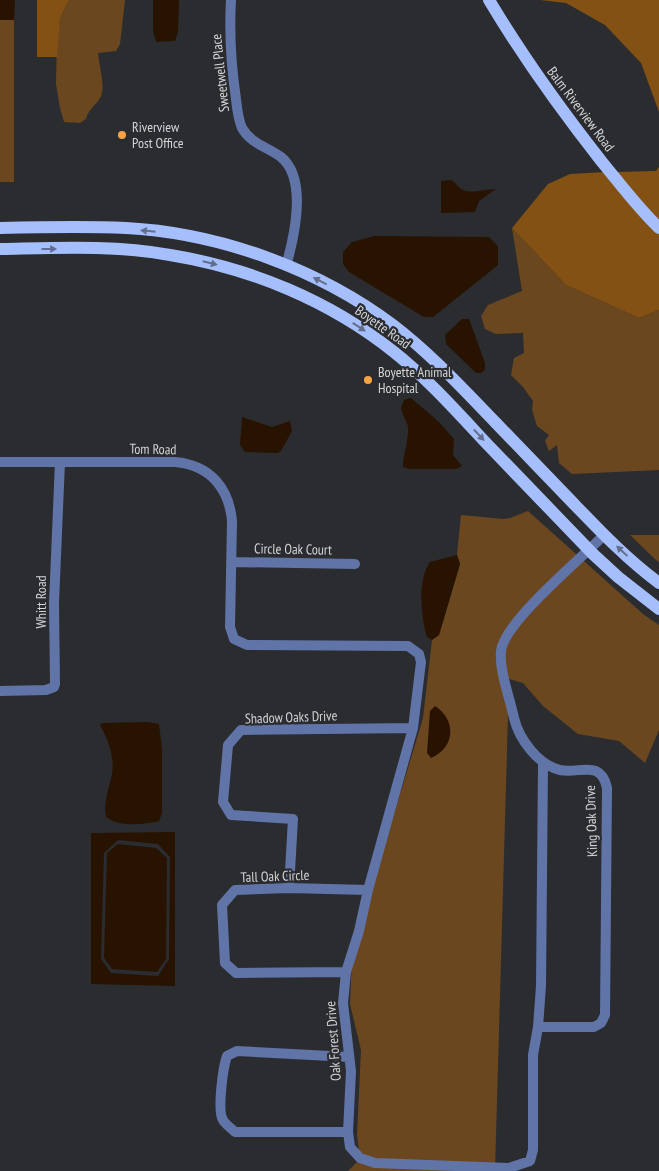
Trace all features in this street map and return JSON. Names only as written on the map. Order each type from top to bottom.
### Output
[{"type":"main road","name":"Balm Riverview Road","points":[[489,0],[516,44],[568,119],[642,213],[659,228]]},
{"type":"main road","name":"Boyette Road","points":[[0,228],[126,228],[158,232],[223,244],[286,266],[316,279],[353,299],[394,326],[426,353],[604,535],[644,572],[659,583]]},
{"type":"main road","name":"Boyette Road","points":[[0,249],[120,249],[170,254],[196,259],[247,274],[296,292],[316,302],[358,326],[410,365],[454,408],[590,550],[618,577],[659,609]]},
{"type":"street","name":"Sweetwell Place","points":[[231,0],[230,52],[238,116],[248,136],[256,144],[286,161],[296,180],[294,229],[286,266]]},
{"type":"street","name":"Tom Road","points":[[0,462],[175,462],[194,466],[222,488],[229,502],[232,521],[231,562]]},
{"type":"street","name":"Whitt Road","points":[[0,692],[46,690],[54,687],[55,684],[54,603],[60,462]]},
{"type":"street","points":[[544,763],[528,747],[516,727],[502,666],[501,650],[505,638],[513,625],[604,535]]},
{"type":"street","name":"Circle Oak Court","points":[[231,562],[355,564]]},
{"type":"street","name":"Oak Forest Drive","points":[[231,562],[230,627],[234,639],[247,645],[408,646],[419,654],[421,662],[413,728],[368,890],[359,931],[346,972],[343,1003],[351,1071],[348,1132],[350,1147],[360,1158],[374,1164],[509,1168],[530,1161],[533,1150],[533,1055],[538,1027],[541,986],[544,763]]},
{"type":"street","name":"Shadow Oaks Drive","points":[[289,888],[293,819],[231,815],[223,802],[228,745],[241,730],[413,728]]},
{"type":"street","name":"King Oak Drive","points":[[538,1027],[594,1027],[601,1023],[605,1015],[605,780],[597,771],[589,769],[561,770],[544,763]]},
{"type":"street","name":"Tall Oak Circle","points":[[346,972],[236,973],[225,963],[222,905],[235,890],[289,888],[368,890]]},
{"type":"street","points":[[348,1132],[235,1132],[223,1122],[221,1114],[223,1068],[226,1056],[237,1051],[349,1057]]},
{"type":"shaded area","points":[[0,0],[15,0],[14,20],[0,20]]},
{"type":"shaded area","points":[[37,0],[69,0],[60,18],[57,57],[37,57]]},
{"type":"shaded area","points":[[69,0],[125,0],[120,44],[116,51],[98,53],[102,83],[101,96],[89,111],[86,119],[80,123],[64,122],[56,84],[57,39],[60,18]]},
{"type":"shaded area","points":[[153,0],[179,0],[178,32],[175,41],[156,42],[153,31]]},
{"type":"shaded area","points":[[540,0],[659,0],[659,112],[641,63],[605,25],[566,3]]},
{"type":"shaded area","points":[[0,20],[14,20],[14,182],[0,182]]},
{"type":"shaded area","points":[[659,167],[659,222],[616,172],[656,171]]},
{"type":"shaded area","points":[[605,172],[659,234],[659,310],[639,318],[566,285],[512,228],[548,184],[570,174]]},
{"type":"shaded area","points":[[451,180],[461,189],[467,191],[496,189],[479,201],[475,212],[441,213],[441,181]]},
{"type":"shaded area","points":[[512,228],[566,285],[639,318],[659,310],[659,470],[572,474],[559,463],[557,445],[549,451],[545,441],[549,435],[537,426],[532,410],[533,401],[511,375],[514,358],[524,353],[523,333],[496,334],[485,329],[481,316],[488,305],[522,291]]},
{"type":"shaded area","points":[[374,236],[489,237],[498,246],[498,265],[433,317],[424,317],[349,272],[343,264],[343,252],[352,242]]},
{"type":"shaded area","points":[[462,319],[469,319],[485,363],[485,370],[481,373],[476,373],[446,344],[445,335]]},
{"type":"shaded area","points":[[411,398],[439,422],[454,439],[453,455],[462,466],[456,469],[409,469],[403,467],[408,427],[401,408],[404,400]]},
{"type":"shaded area","points":[[242,417],[272,427],[290,421],[292,431],[278,453],[245,452],[240,445]]},
{"type":"shaded area","points":[[528,511],[643,614],[659,625],[659,730],[645,763],[619,741],[578,734],[543,706],[523,683],[509,679],[495,1171],[348,1171],[360,1159],[357,1135],[361,1050],[350,1004],[352,954],[423,718],[432,640],[439,635],[460,564],[457,555],[461,515],[504,519]]},
{"type":"shaded area","points":[[630,535],[659,535],[659,562],[656,560]]},
{"type":"shaded area","points":[[457,555],[460,564],[439,635],[432,640],[427,637],[423,619],[421,599],[423,578],[430,562]]},
{"type":"shaded area","points":[[435,706],[447,719],[450,726],[450,734],[445,748],[431,758],[427,753],[430,711]]},
{"type":"shaded area","points":[[148,722],[159,724],[162,749],[162,813],[159,821],[125,824],[111,820],[106,817],[105,812],[113,761],[100,725],[102,723]]},
{"type":"shaded area","points":[[175,832],[175,986],[91,984],[91,833]],"holes":[[[118,840],[158,844],[170,857],[169,959],[158,976],[111,973],[101,959],[104,853]]]},
{"type":"shaded area","points":[[118,844],[156,848],[167,858],[166,959],[157,972],[112,969],[104,958],[107,853]]},
{"type":"place","name":"Riverview Post Office","points":[[122,135]]},
{"type":"place","name":"Boyette Animal Hospital","points":[[368,380]]}]
